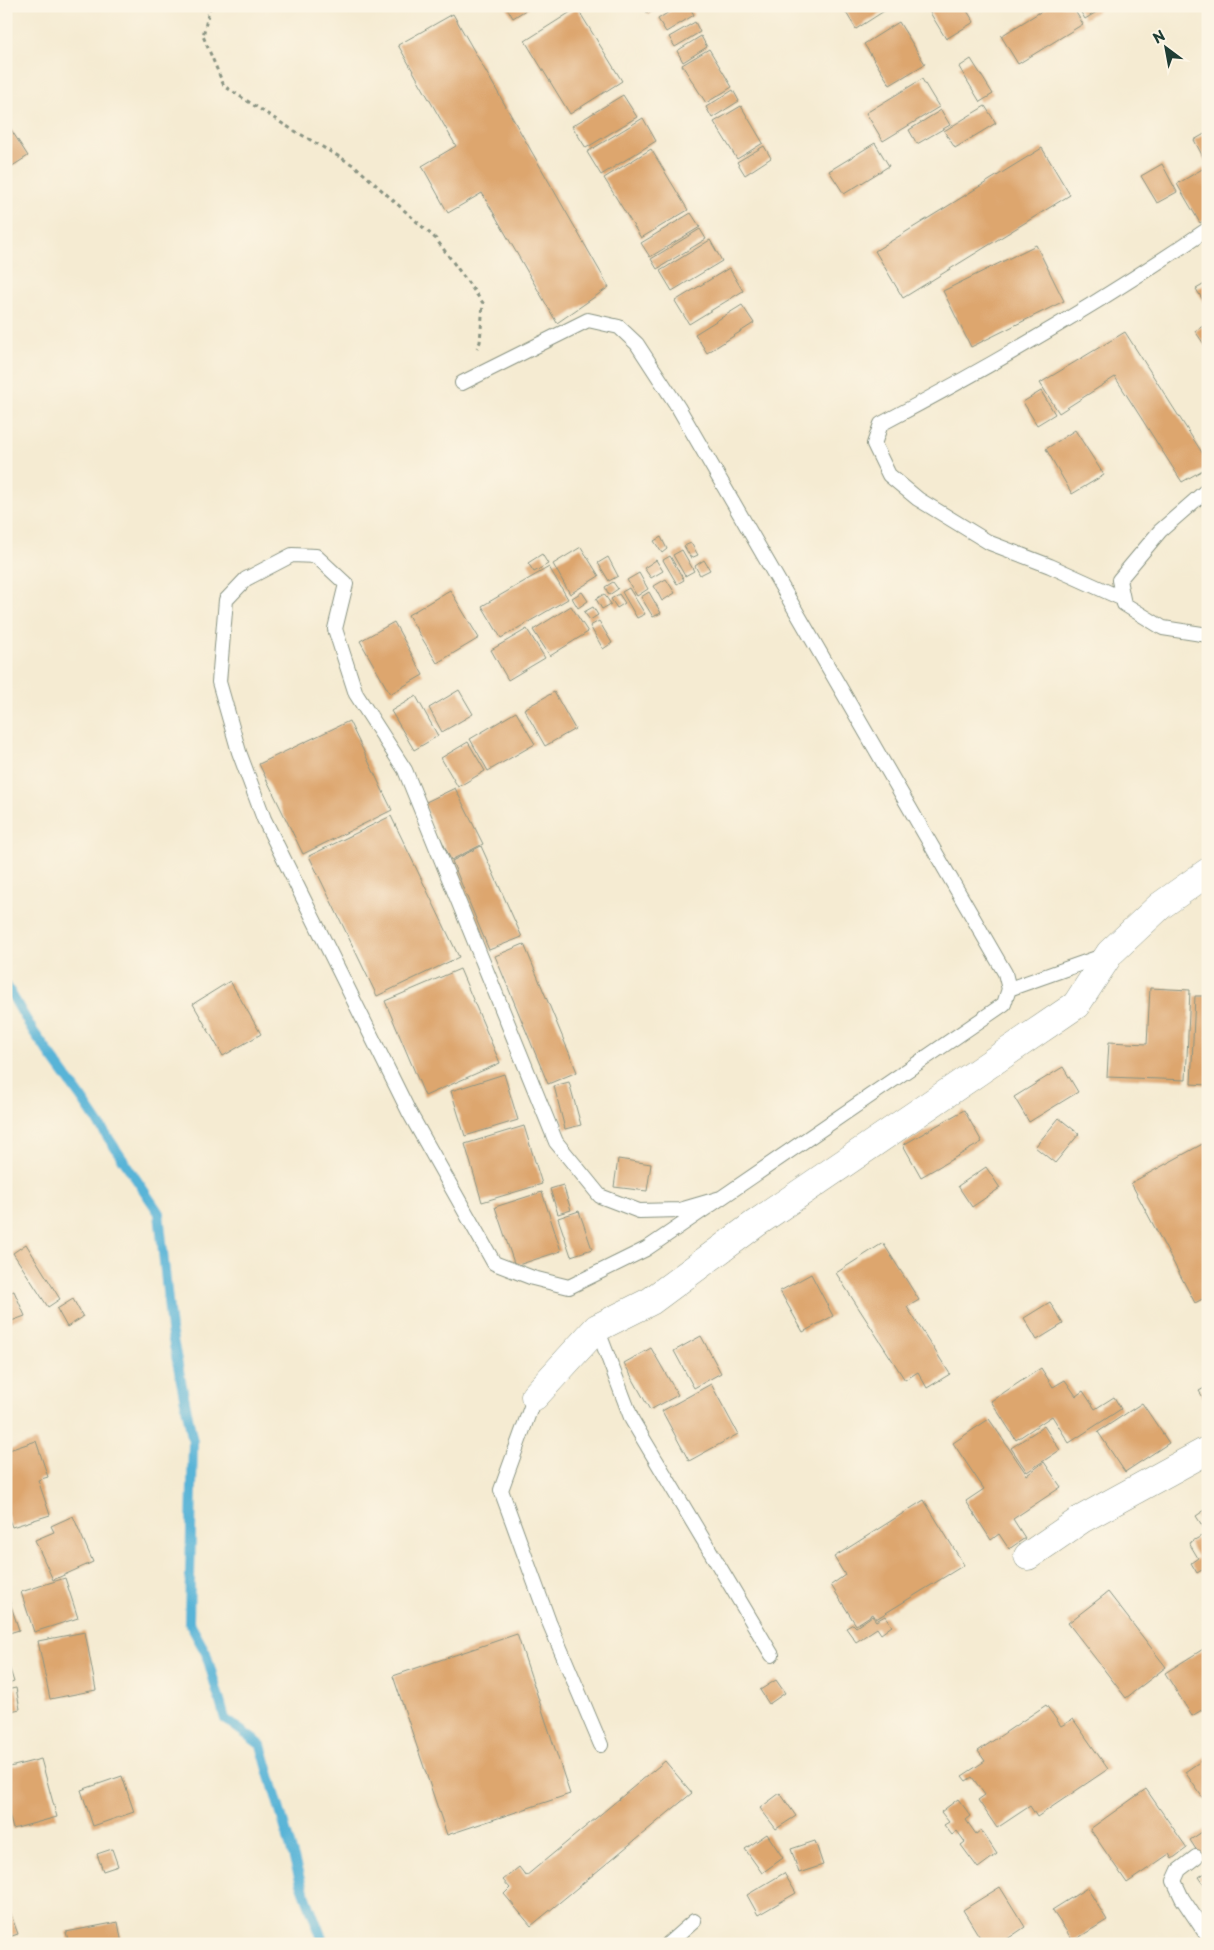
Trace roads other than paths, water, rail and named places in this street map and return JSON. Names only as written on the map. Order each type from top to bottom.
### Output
[{"type":"street","points":[[535,1396],[597,1328],[651,1301],[755,1224],[1076,1005],[1110,953],[1160,906],[1208,872]]},
{"type":"street","points":[[1028,1556],[1082,1519],[1208,1450]]},
{"type":"lane","points":[[1123,599],[1050,566],[990,543],[918,499],[889,475],[874,444],[881,424],[951,387],[1040,336],[1141,275],[1208,229]]},
{"type":"lane","points":[[462,383],[588,320],[619,327],[637,344],[678,406],[1005,973],[1010,989],[1004,1004],[721,1198],[646,1249],[569,1287],[533,1278],[494,1262],[409,1112],[268,827],[239,752],[219,682],[226,600],[246,579],[292,555],[316,556],[346,584],[335,629],[356,694],[405,770],[556,1142],[600,1196],[638,1211],[680,1210],[721,1198]]},
{"type":"lane","points":[[1208,489],[1160,531],[1119,580],[1124,604],[1163,628],[1208,635]]},
{"type":"lane","points":[[1010,989],[1110,953]]},
{"type":"lane","points":[[597,1328],[632,1420],[772,1655]]},
{"type":"lane","points":[[535,1396],[501,1490],[549,1622],[601,1745]]},
{"type":"lane","points":[[1196,1857],[1179,1870],[1174,1881],[1182,1898],[1208,1936]]},
{"type":"lane","points":[[668,1944],[694,1921]]},
{"type":"waterway","points":[[6,985],[33,1031],[80,1096],[159,1213],[171,1330],[193,1442],[189,1622],[206,1653],[225,1719],[261,1745],[301,1883],[324,1944]]}]
